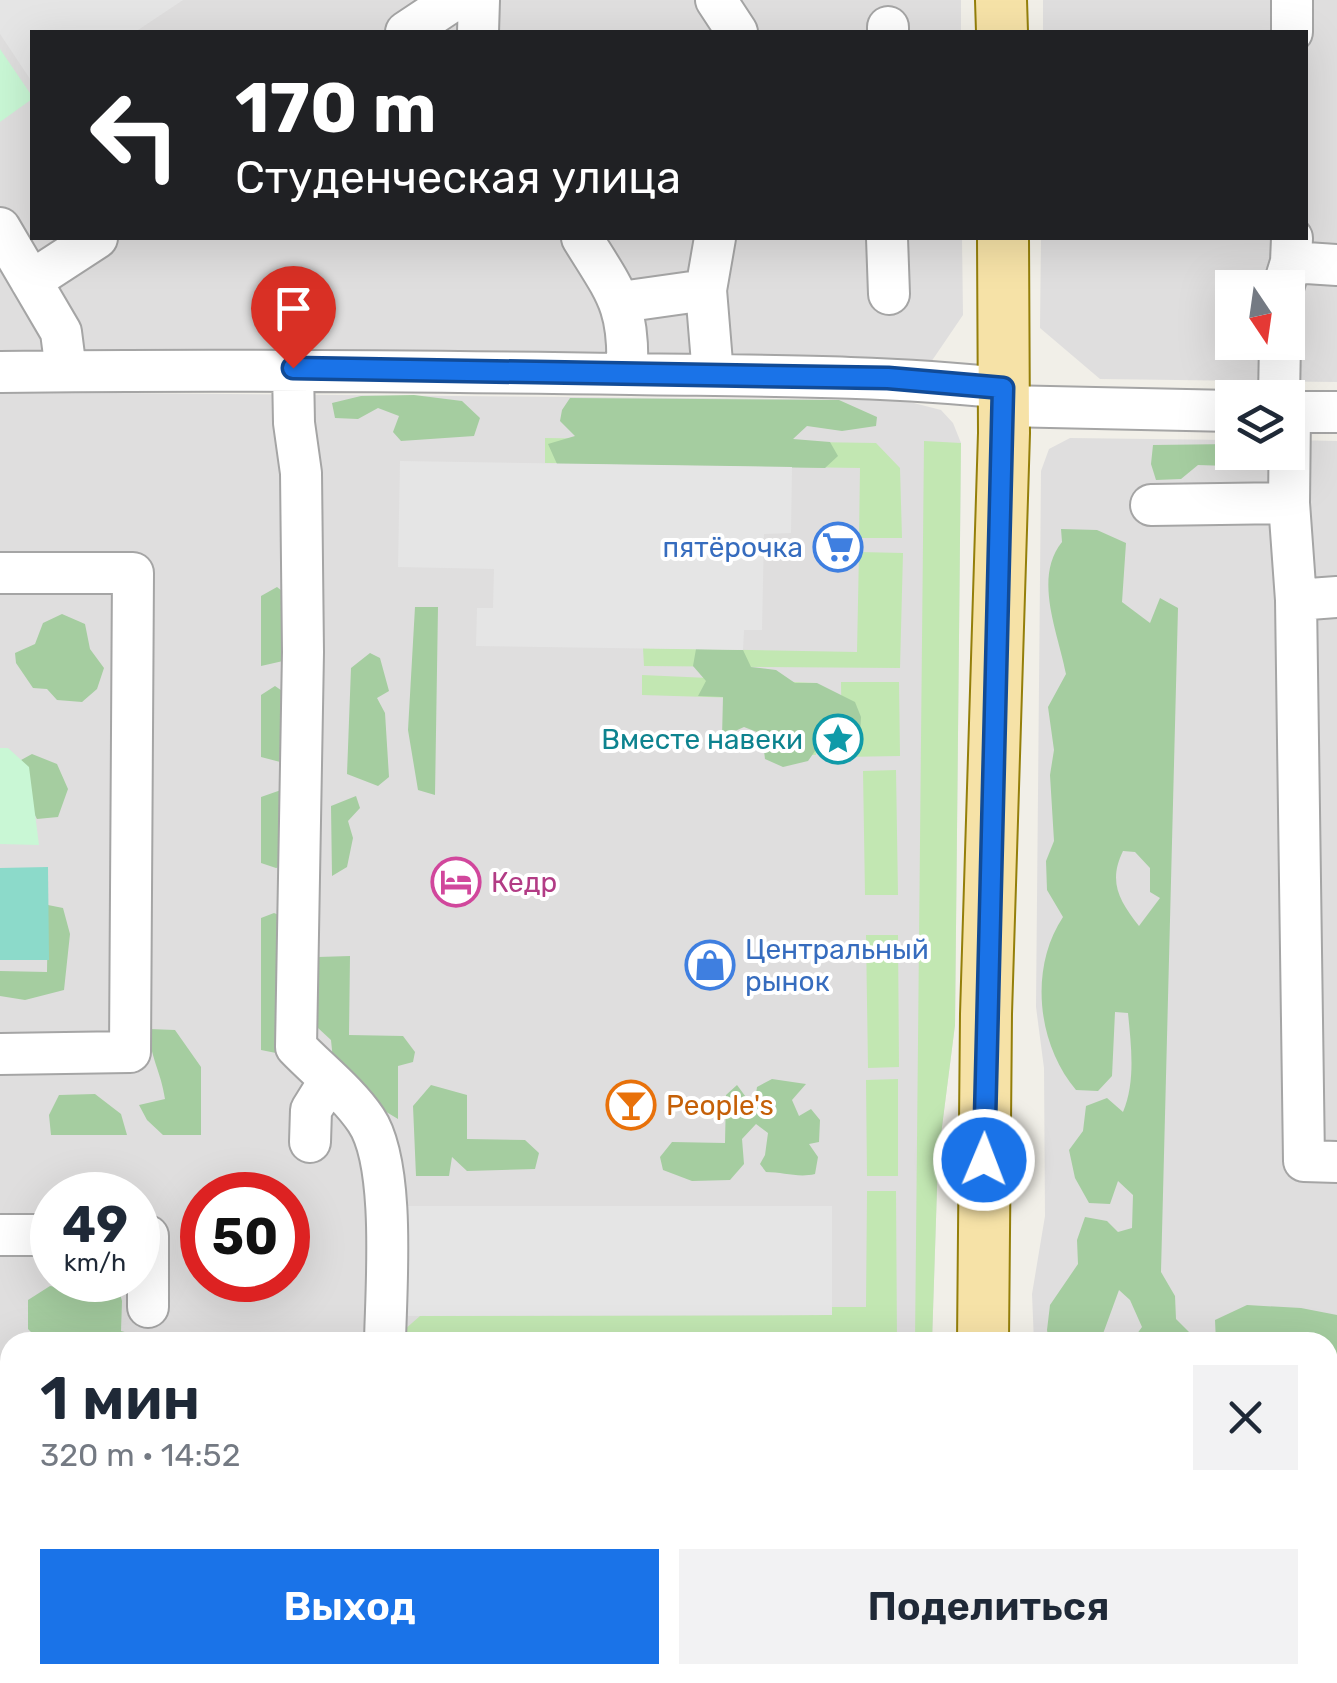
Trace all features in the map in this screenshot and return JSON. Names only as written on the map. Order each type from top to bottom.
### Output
[{"type":"main road","points":[[1001,0],[1002,30]]},
{"type":"main road","points":[[983,1332],[1003,240]]},
{"type":"street","points":[[409,30],[454,0]]},
{"type":"street","points":[[478,30],[479,0]]},
{"type":"street","points":[[716,0],[736,30]]},
{"type":"street","points":[[1292,0],[1292,30]]},
{"type":"street","points":[[0,228],[61,332],[66,371]]},
{"type":"street","points":[[31,282],[94,240]]},
{"type":"street","points":[[583,240],[622,302],[628,338],[627,374]]},
{"type":"street","points":[[713,375],[706,290],[715,240]]},
{"type":"street","points":[[887,240],[889,294]]},
{"type":"street","points":[[1289,262],[1337,264]]},
{"type":"street","points":[[622,302],[706,290]]},
{"type":"street","points":[[0,372],[293,368],[910,378],[1003,397],[1215,409]]},
{"type":"street","points":[[293,368],[294,423],[301,474],[303,635],[296,1047],[365,1119],[380,1147],[386,1254],[385,1332]]},
{"type":"street","points":[[1305,409],[1337,412]]},
{"type":"street","points":[[1288,470],[1296,600],[1304,1161],[1337,1162]]},
{"type":"street","points":[[1151,505],[1289,502]]},
{"type":"street","points":[[0,573],[133,573],[130,1052],[0,1054]]},
{"type":"street","points":[[1296,600],[1337,597]]},
{"type":"street","points":[[310,1142],[311,1110],[328,1081]]},
{"type":"street","points":[[0,1235],[30,1236]]},
{"type":"street","points":[[148,1302],[148,1307]]},
{"type":"shaded area","points":[[0,0],[961,0],[961,30],[30,30],[30,240],[962,240],[963,315],[929,365],[0,354]]},
{"type":"shaded area","points":[[0,0],[183,0],[138,30],[30,30],[30,79],[0,34]]},
{"type":"shaded area","points":[[1043,0],[1337,0],[1337,382],[1100,379],[1040,328],[1041,240],[1308,240],[1308,30],[1043,30]]},
{"type":"shaded area","points":[[0,392],[902,400],[941,410],[953,423],[961,443],[955,1025],[938,1158],[932,1332],[0,1332]]},
{"type":"shaded area","points":[[1070,438],[1215,440],[1215,470],[1305,470],[1305,440],[1337,441],[1337,1332],[1034,1332],[1032,1294],[1045,1216],[1044,1068],[1036,1007],[1041,471],[1049,449]]},
{"type":"shaded area","points":[[400,461],[792,467],[791,533],[764,534],[762,630],[744,630],[743,650],[476,646],[477,608],[493,608],[494,569],[398,567]]},
{"type":"shaded area","points":[[48,867],[49,960],[0,960],[0,868]]},
{"type":"shaded area","points":[[408,1206],[832,1206],[832,1315],[408,1316]]},
{"type":"green space","points":[[0,49],[30,93],[30,100],[0,122]]},
{"type":"green space","points":[[414,395],[462,401],[480,418],[474,436],[401,441],[393,432],[399,416],[378,408],[358,419],[335,418],[332,403],[361,396]]},
{"type":"green space","points":[[570,398],[839,400],[877,417],[876,426],[842,431],[807,426],[793,439],[830,442],[838,456],[825,468],[557,464],[548,444],[575,436],[560,421]]},
{"type":"green space","points":[[545,438],[876,443],[900,468],[902,538],[859,538],[860,468],[545,463]]},
{"type":"green space","points":[[924,441],[961,443],[955,1025],[938,1158],[932,1332],[915,1332]]},
{"type":"green space","points":[[1215,444],[1215,466],[1198,465],[1181,479],[1156,480],[1151,464],[1153,445]]},
{"type":"green space","points":[[1061,529],[1097,530],[1126,543],[1122,602],[1150,623],[1160,598],[1178,608],[1161,1272],[1175,1296],[1176,1319],[1189,1332],[1138,1332],[1142,1327],[1130,1300],[1119,1290],[1104,1332],[1047,1332],[1050,1305],[1078,1264],[1077,1240],[1085,1217],[1107,1221],[1118,1232],[1132,1228],[1133,1195],[1118,1181],[1110,1204],[1089,1203],[1075,1178],[1069,1150],[1083,1131],[1086,1106],[1107,1098],[1123,1112],[1131,1075],[1128,1013],[1115,1012],[1112,1076],[1098,1091],[1076,1090],[1053,1051],[1042,1005],[1045,959],[1063,917],[1047,890],[1046,861],[1054,841],[1050,775],[1054,750],[1048,707],[1066,674],[1048,589],[1054,556],[1062,542]],"holes":[[[1123,851],[1135,852],[1150,868],[1150,892],[1160,898],[1139,926],[1121,899],[1116,872]]]},
{"type":"green space","points":[[859,552],[903,553],[900,668],[644,666],[643,648],[857,652]]},
{"type":"green space","points":[[277,587],[291,598],[295,639],[283,661],[261,666],[261,596]]},
{"type":"green space","points":[[415,607],[438,607],[435,795],[418,790],[408,730]]},
{"type":"green space","points":[[62,614],[85,624],[90,649],[104,668],[97,689],[82,702],[57,700],[47,689],[33,688],[16,663],[15,653],[35,644],[43,623]]},
{"type":"green space","points":[[696,649],[743,650],[751,667],[776,670],[795,683],[817,683],[855,702],[861,717],[859,752],[844,759],[820,744],[808,761],[783,767],[765,759],[762,734],[744,727],[722,737],[723,697],[698,696],[706,681],[693,666]]},
{"type":"green space","points":[[370,653],[380,658],[389,691],[377,698],[385,713],[389,777],[378,786],[347,774],[351,668]]},
{"type":"green space","points":[[642,675],[817,683],[816,755],[771,753],[770,699],[642,695]]},
{"type":"green space","points":[[841,682],[899,682],[900,756],[842,757]]},
{"type":"green space","points":[[275,686],[291,697],[284,763],[261,757],[261,695]]},
{"type":"green space","points":[[0,748],[8,748],[29,767],[39,845],[0,844]]},
{"type":"green space","points":[[32,754],[57,764],[68,789],[58,817],[37,819],[19,786],[12,765]]},
{"type":"green space","points":[[896,770],[898,895],[865,895],[863,771]]},
{"type":"green space","points":[[281,790],[289,864],[276,868],[261,863],[261,797]]},
{"type":"green space","points":[[356,796],[360,808],[348,821],[353,838],[347,867],[332,876],[331,806]]},
{"type":"green space","points":[[48,905],[63,908],[70,934],[64,990],[25,1000],[0,996],[0,971],[47,972]]},
{"type":"green space","points":[[274,913],[291,920],[290,1047],[276,1053],[261,1050],[261,918]]},
{"type":"green space","points":[[866,935],[898,935],[899,1067],[868,1068]]},
{"type":"green space","points":[[350,956],[349,1035],[403,1036],[415,1052],[413,1062],[398,1066],[398,1119],[334,1070],[331,1040],[318,1028],[318,957]]},
{"type":"green space","points":[[149,1029],[175,1030],[201,1067],[201,1135],[163,1135],[147,1120],[139,1105],[165,1099]]},
{"type":"green space","points":[[772,1079],[806,1084],[792,1100],[799,1116],[811,1109],[820,1120],[819,1142],[809,1144],[818,1157],[815,1174],[766,1172],[760,1164],[768,1133],[756,1124],[742,1139],[744,1164],[730,1180],[692,1181],[663,1170],[660,1157],[672,1142],[725,1143],[726,1095],[737,1085],[754,1108],[757,1087]]},
{"type":"green space","points":[[898,1079],[898,1176],[867,1176],[866,1080]]},
{"type":"green space","points":[[431,1085],[467,1095],[467,1139],[525,1140],[539,1153],[535,1169],[467,1171],[452,1157],[449,1176],[416,1176],[413,1106]]},
{"type":"green space","points":[[95,1094],[121,1114],[127,1135],[51,1135],[49,1115],[59,1095]]},
{"type":"green space","points":[[867,1191],[896,1191],[897,1332],[404,1332],[420,1316],[832,1315],[832,1307],[866,1307]]},
{"type":"green space","points":[[28,1300],[122,1302],[121,1331],[125,1332],[31,1332]]},
{"type":"green space","points":[[1247,1305],[1301,1308],[1337,1315],[1337,1332],[1216,1332],[1215,1320]]},
{"type":"place","name":"пятёрочка","points":[[838,547]]},
{"type":"place","name":"Вместе навеки","points":[[838,739]]},
{"type":"place","name":"Кедр","points":[[456,882]]},
{"type":"place","name":"Центральный рынок","points":[[710,965]]},
{"type":"place","name":"People's","points":[[631,1105]]},
{"type":"route","points":[[293,368],[910,378],[1003,388],[984,1160]]}]
